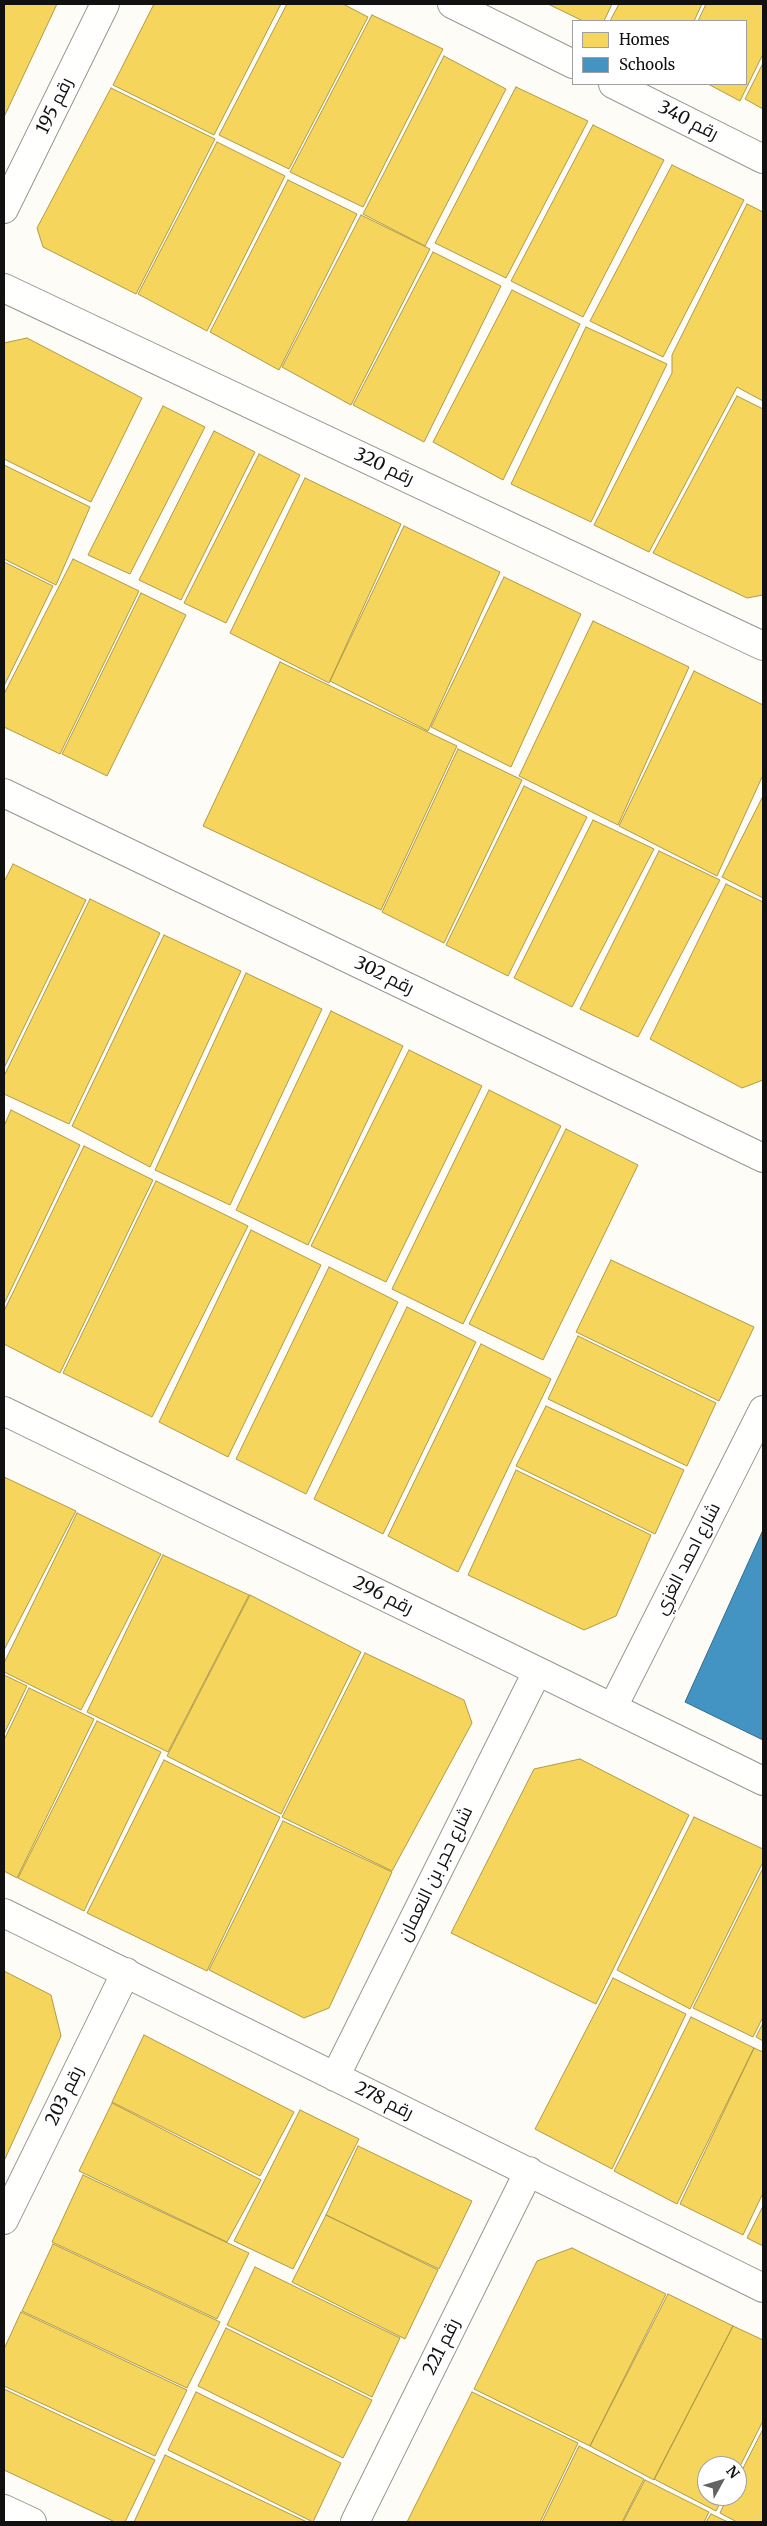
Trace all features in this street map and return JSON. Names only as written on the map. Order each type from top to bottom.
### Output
[{"type":"street","name":"رقم 195","points":[[4,209],[106,4]]},
{"type":"street","points":[[452,4],[572,64]]},
{"type":"street","name":"رقم 340","points":[[615,85],[763,159]]},
{"type":"street","name":"رقم 320","points":[[4,288],[763,646]]},
{"type":"street","name":"رقم 302","points":[[4,793],[763,1158]]},
{"type":"street","name":"شارع احمد الغزي","points":[[613,1708],[763,1410]]},
{"type":"street","name":"رقم 296","points":[[4,1411],[763,1781]]},
{"type":"street","name":"شارع حجر بن النعمان","points":[[335,2077],[538,1672]]},
{"type":"street","name":"رقم 278","points":[[4,1913],[763,2288]]},
{"type":"street","name":"رقم 203","points":[[4,2220],[126,1972]]},
{"type":"street","name":"رقم 221","points":[[355,2522],[529,2171]]},
{"type":"street","points":[[4,2509],[32,2522]]},
{"type":"building: Homes","points":[[4,4],[57,4],[4,117]]},
{"type":"building: Homes","points":[[154,4],[281,4],[214,135],[113,85]]},
{"type":"building: Homes","points":[[287,4],[343,4],[368,17],[289,169],[219,135]]},
{"type":"building: Homes","points":[[548,4],[612,4],[604,20],[581,20]]},
{"type":"building: Homes","points":[[619,4],[702,4],[694,20],[611,20]]},
{"type":"building: Homes","points":[[706,4],[763,4],[763,54],[740,101],[710,85],[747,85],[747,20],[698,20]]},
{"type":"building: Homes","points":[[372,15],[443,49],[363,207],[290,172]]},
{"type":"building: Homes","points":[[444,56],[506,89],[425,246],[363,214]]},
{"type":"building: Homes","points":[[763,63],[763,109],[745,99]]},
{"type":"building: Homes","points":[[516,87],[588,121],[506,278],[435,243]]},
{"type":"building: Homes","points":[[111,88],[215,139],[136,294],[43,247],[37,228]]},
{"type":"building: Homes","points":[[593,125],[664,160],[583,317],[511,281]]},
{"type":"building: Homes","points":[[217,142],[285,176],[207,331],[138,294]]},
{"type":"building: Homes","points":[[672,165],[744,200],[663,357],[590,321]]},
{"type":"building: Homes","points":[[288,180],[357,214],[279,370],[210,332]]},
{"type":"building: Homes","points":[[747,204],[763,212],[763,401],[737,387],[649,552],[594,525],[672,373],[672,355]]},
{"type":"building: Homes","points":[[361,215],[430,249],[351,405],[282,367]]},
{"type":"building: Homes","points":[[433,252],[501,286],[424,442],[353,405]]},
{"type":"building: Homes","points":[[512,290],[580,324],[503,480],[433,442]]},
{"type":"building: Homes","points":[[586,327],[667,364],[591,522],[511,484]]},
{"type":"building: Homes","points":[[27,338],[142,398],[91,502],[4,459],[4,343]]},
{"type":"building: Homes","points":[[737,396],[763,409],[763,595],[747,598],[653,553]]},
{"type":"building: Homes","points":[[163,406],[205,427],[130,574],[88,555]]},
{"type":"building: Homes","points":[[214,431],[255,452],[181,600],[139,580]]},
{"type":"building: Homes","points":[[259,454],[300,475],[226,623],[184,603]]},
{"type":"building: Homes","points":[[4,465],[90,507],[56,585],[4,559]]},
{"type":"building: Homes","points":[[305,478],[401,524],[329,683],[230,633]]},
{"type":"building: Homes","points":[[404,526],[500,572],[428,731],[330,681]]},
{"type":"building: Homes","points":[[73,559],[139,591],[60,754],[4,727],[4,694]]},
{"type":"building: Homes","points":[[4,562],[53,586],[4,686]]},
{"type":"building: Homes","points":[[504,577],[581,614],[511,767],[431,727]]},
{"type":"building: Homes","points":[[141,593],[186,615],[107,776],[62,754]]},
{"type":"building: Homes","points":[[593,621],[689,667],[618,825],[519,776]]},
{"type":"building: Homes","points":[[280,662],[457,746],[381,910],[203,826]]},
{"type":"building: Homes","points":[[694,671],[763,705],[763,775],[717,876],[619,826]]},
{"type":"building: Homes","points":[[458,749],[522,780],[444,943],[382,912]]},
{"type":"building: Homes","points":[[524,786],[587,817],[508,976],[446,945]]},
{"type":"building: Homes","points":[[763,796],[763,898],[722,877]]},
{"type":"building: Homes","points":[[593,820],[654,849],[572,1007],[514,978]]},
{"type":"building: Homes","points":[[659,851],[720,880],[638,1037],[580,1009]]},
{"type":"building: Homes","points":[[13,864],[86,900],[4,1068],[4,882]]},
{"type":"building: Homes","points":[[726,884],[763,902],[763,1080],[742,1088],[650,1039]]},
{"type":"building: Homes","points":[[90,899],[160,933],[69,1124],[4,1094],[4,1076]]},
{"type":"building: Homes","points":[[164,935],[241,971],[150,1167],[72,1126]]},
{"type":"building: Homes","points":[[246,973],[322,1009],[230,1205],[155,1170]]},
{"type":"building: Homes","points":[[331,1011],[403,1046],[308,1245],[236,1210]]},
{"type":"building: Homes","points":[[409,1050],[482,1086],[386,1282],[311,1246]]},
{"type":"building: Homes","points":[[489,1090],[561,1126],[463,1324],[392,1289]]},
{"type":"building: Homes","points":[[11,1110],[80,1145],[4,1304],[4,1126]]},
{"type":"building: Homes","points":[[566,1129],[638,1165],[543,1360],[469,1324]]},
{"type":"building: Homes","points":[[84,1146],[153,1180],[60,1373],[4,1344],[4,1311]]},
{"type":"building: Homes","points":[[156,1181],[248,1226],[152,1417],[63,1373]]},
{"type":"building: Homes","points":[[251,1230],[321,1265],[228,1457],[159,1422]]},
{"type":"building: Homes","points":[[611,1260],[754,1327],[719,1401],[576,1332]]},
{"type":"building: Homes","points":[[329,1267],[398,1302],[306,1494],[236,1459]]},
{"type":"building: Homes","points":[[407,1307],[476,1342],[383,1534],[314,1499]]},
{"type":"building: Homes","points":[[578,1336],[716,1403],[687,1466],[548,1399]]},
{"type":"building: Homes","points":[[481,1344],[551,1379],[458,1572],[388,1536]]},
{"type":"building: Homes","points":[[546,1406],[684,1470],[655,1534],[516,1466]]},
{"type":"building: Homes","points":[[516,1470],[651,1535],[616,1616],[584,1630],[468,1575]]},
{"type":"building: Homes","points":[[4,1477],[76,1511],[4,1650]]},
{"type":"building: Homes","points":[[77,1513],[161,1554],[81,1710],[4,1672],[4,1663]]},
{"type":"building: Homes","points":[[163,1555],[249,1595],[168,1752],[87,1712]]},
{"type":"building: Homes","points":[[250,1595],[361,1652],[281,1814],[167,1756]]},
{"type":"building: Homes","points":[[365,1653],[464,1700],[472,1723],[392,1871],[282,1817]]},
{"type":"building: Homes","points":[[4,1675],[27,1686],[4,1734]]},
{"type":"building: Homes","points":[[29,1688],[94,1719],[17,1878],[4,1871],[4,1740]]},
{"type":"building: Homes","points":[[97,1721],[161,1752],[84,1911],[18,1878]]},
{"type":"building: Homes","points":[[580,1759],[689,1815],[596,2004],[451,1933],[534,1769]]},
{"type":"building: Homes","points":[[164,1760],[280,1817],[207,1971],[87,1913]]},
{"type":"building: Homes","points":[[694,1817],[763,1849],[763,1862],[690,2009],[617,1970]]},
{"type":"building: Homes","points":[[283,1821],[392,1872],[329,2008],[304,2018],[209,1970]]},
{"type":"building: Homes","points":[[763,1868],[763,2017],[753,2037],[693,2008]]},
{"type":"building: Homes","points":[[4,1971],[51,1995],[61,2036],[4,2161]]},
{"type":"building: Homes","points":[[613,1978],[686,2014],[612,2169],[535,2129]]},
{"type":"building: Homes","points":[[691,2017],[754,2048],[677,2204],[614,2171]]},
{"type":"building: Homes","points":[[763,2023],[763,2041],[756,2037]]},
{"type":"building: Homes","points":[[144,2035],[294,2112],[260,2176],[112,2102]]},
{"type":"building: Homes","points":[[754,2048],[763,2052],[763,2193],[743,2235],[680,2204]]},
{"type":"building: Homes","points":[[112,2103],[261,2180],[227,2242],[79,2171]]},
{"type":"building: Homes","points":[[300,2110],[359,2139],[293,2269],[234,2241]]},
{"type":"building: Homes","points":[[358,2146],[472,2201],[439,2269],[326,2215]]},
{"type":"building: Homes","points":[[83,2175],[249,2253],[217,2319],[52,2242]]},
{"type":"building: Homes","points":[[763,2206],[763,2246],[747,2238]]},
{"type":"building: Homes","points":[[326,2215],[438,2270],[405,2339],[292,2282]]},
{"type":"building: Homes","points":[[53,2244],[220,2322],[187,2388],[22,2311]]},
{"type":"building: Homes","points":[[572,2248],[666,2294],[590,2446],[474,2389],[537,2261]]},
{"type":"building: Homes","points":[[255,2267],[400,2338],[372,2397],[227,2325]]},
{"type":"building: Homes","points":[[668,2294],[733,2326],[654,2480],[590,2446]]},
{"type":"building: Homes","points":[[21,2312],[187,2390],[155,2456],[4,2386],[4,2349]]},
{"type":"building: Homes","points":[[733,2326],[763,2340],[763,2421],[745,2456],[697,2456],[697,2501],[654,2479]]},
{"type":"building: Homes","points":[[226,2328],[372,2400],[343,2458],[198,2386]]},
{"type":"building: Homes","points":[[4,2389],[155,2460],[125,2522],[115,2522],[4,2470]]},
{"type":"building: Homes","points":[[196,2392],[341,2463],[313,2522],[168,2450]]},
{"type":"building: Homes","points":[[472,2392],[578,2443],[540,2522],[407,2522]]},
{"type":"building: Homes","points":[[763,2429],[763,2522],[737,2522],[720,2513],[723,2506],[747,2506],[747,2460]]},
{"type":"building: Homes","points":[[579,2446],[644,2479],[622,2522],[542,2522]]},
{"type":"building: Homes","points":[[165,2455],[307,2522],[134,2522]]},
{"type":"building: Homes","points":[[645,2480],[709,2512],[704,2522],[623,2522]]},
{"type":"building: Homes","points":[[706,2506],[719,2506],[716,2511]]},
{"type":"building: Homes","points":[[711,2514],[728,2522],[706,2522]]},
{"type":"building: Schools","points":[[763,1530],[763,1740],[685,1702]]}]
